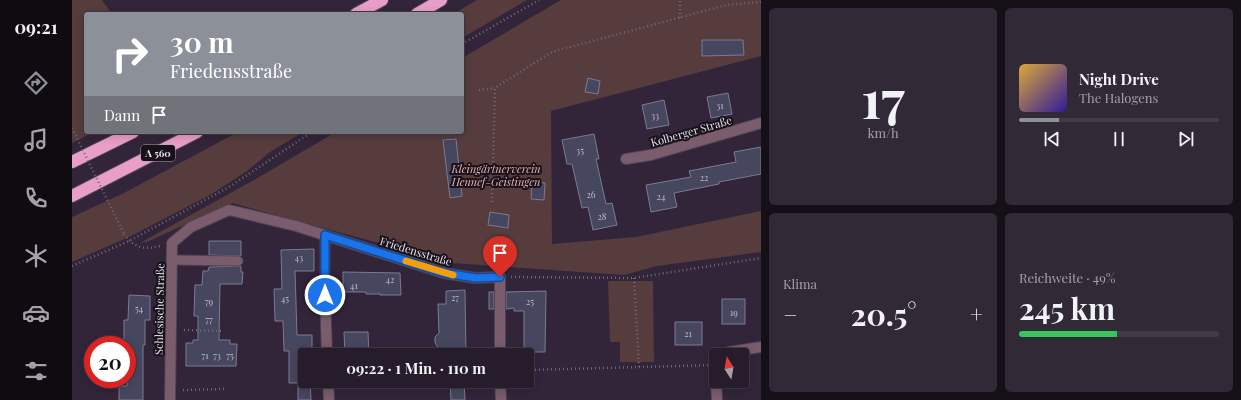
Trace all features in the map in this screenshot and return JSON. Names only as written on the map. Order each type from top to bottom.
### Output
[{"type":"highway","points":[[360,12],[382,0]]},
{"type":"highway","points":[[420,12],[441,0]]},
{"type":"highway","name":"A 560","points":[[72,162],[129,134]]},
{"type":"highway","name":"A 560","points":[[72,196],[193,134]]},
{"type":"street","name":"Kolberger Straße","points":[[626,159],[651,155],[761,123]]},
{"type":"street","name":"Friedensstraße","points":[[172,243],[191,227],[229,210],[296,226],[444,273],[476,278],[500,277]]},
{"type":"street","name":"Schlesische Straße","points":[[170,395],[172,243]]},
{"type":"street","points":[[500,277],[500,348]]},
{"type":"street","points":[[325,295],[327,348]]},
{"type":"street","points":[[749,349],[761,347]]},
{"type":"street","points":[[328,388],[329,400]]},
{"type":"street","points":[[500,388],[501,400]]},
{"type":"street","points":[[716,388],[717,400]]},
{"type":"lane","points":[[325,235],[325,295]]},
{"type":"lane","points":[[172,260],[238,261]]},
{"type":"path","points":[[464,43],[539,0]]},
{"type":"path","points":[[680,0],[680,18]]},
{"type":"path","points":[[479,90],[495,88],[552,52],[726,5],[761,2]]},
{"type":"path","points":[[492,202],[495,88]]},
{"type":"path","points":[[72,128],[124,234],[129,241],[140,248],[158,247],[172,243]]},
{"type":"path","points":[[72,266],[129,241],[229,187],[309,134]]},
{"type":"path","points":[[500,277],[634,278],[761,258]]},
{"type":"path","points":[[634,278],[639,367]]},
{"type":"path","points":[[171,330],[224,331]]},
{"type":"path","points":[[534,370],[709,365]]},
{"type":"path","points":[[170,395],[224,390]]},
{"type":"green space","points":[[72,0],[102,0],[111,12],[84,12],[84,134],[90,134],[72,143]]},
{"type":"green space","points":[[477,0],[527,0],[464,37],[464,12],[456,12]]},
{"type":"green space","name":"Kleingärtnerverein Hennef-Geistingen","points":[[561,0],[761,0],[761,56],[551,111],[552,244],[636,237],[761,211],[761,252],[657,266],[624,275],[452,263],[232,203],[147,242],[140,243],[254,180],[333,134],[464,134],[464,57]]},
{"type":"green space","points":[[234,134],[300,134],[270,152],[247,171],[210,195],[131,236],[72,262],[72,217],[124,193]]},
{"type":"green space","points":[[608,281],[653,281],[654,362],[620,362],[620,342],[610,342]]},
{"type":"building","points":[[702,40],[743,40],[744,55],[702,56]]},
{"type":"building","points":[[588,78],[600,81],[598,94],[585,92]]},
{"type":"building","points":[[728,93],[732,114],[711,118],[707,97]]},
{"type":"building","points":[[664,100],[669,125],[647,129],[642,105]]},
{"type":"building","points":[[594,134],[599,159],[596,159],[606,204],[612,203],[617,225],[593,230],[588,207],[582,208],[572,164],[567,164],[562,140]]},
{"type":"building","points":[[456,139],[462,196],[450,198],[443,140]]},
{"type":"building","points":[[761,147],[761,174],[674,193],[677,207],[651,212],[646,185],[691,177],[689,171],[736,162],[734,152]]},
{"type":"building","points":[[532,182],[545,183],[544,200],[531,199]]},
{"type":"building","points":[[490,212],[509,215],[508,228],[488,225]]},
{"type":"building","points":[[209,241],[241,241],[241,256],[209,255]]},
{"type":"building","points":[[314,249],[314,271],[295,271],[297,335],[312,335],[312,348],[298,348],[298,383],[289,383],[289,351],[284,351],[283,321],[275,321],[274,289],[282,289],[281,250]]},
{"type":"building","points":[[241,266],[241,272],[243,272],[242,284],[220,284],[219,340],[230,340],[230,344],[237,344],[236,366],[186,366],[186,343],[193,343],[193,340],[198,340],[198,316],[194,316],[195,285],[202,285],[203,271],[208,271],[209,267]]},
{"type":"building","points":[[343,272],[400,273],[401,295],[343,292]]},
{"type":"building","points":[[465,290],[466,348],[438,348],[435,343],[435,337],[439,333],[438,304],[446,304],[446,291]]},
{"type":"building","points":[[546,291],[545,352],[534,352],[534,348],[524,348],[524,311],[514,311],[514,308],[506,309],[506,292]]},
{"type":"building","points":[[489,292],[494,292],[494,309],[489,309]]},
{"type":"building","points":[[129,295],[150,296],[150,320],[145,320],[145,345],[143,345],[143,400],[119,400],[119,388],[136,388],[136,336],[124,336],[124,320],[128,320]]},
{"type":"building","points":[[722,299],[745,299],[745,324],[722,324]]},
{"type":"building","points":[[675,322],[702,322],[702,345],[675,345]]},
{"type":"building","points":[[344,332],[368,332],[369,348],[345,348]]},
{"type":"building","points":[[298,388],[310,388],[311,400],[298,400]]},
{"type":"building","points":[[450,388],[464,388],[465,400],[451,400]]},
{"type":"slow traffic","points":[[406,261],[453,275]]},
{"type":"route","points":[[325,295],[325,235],[444,273],[476,278],[500,277]]}]
